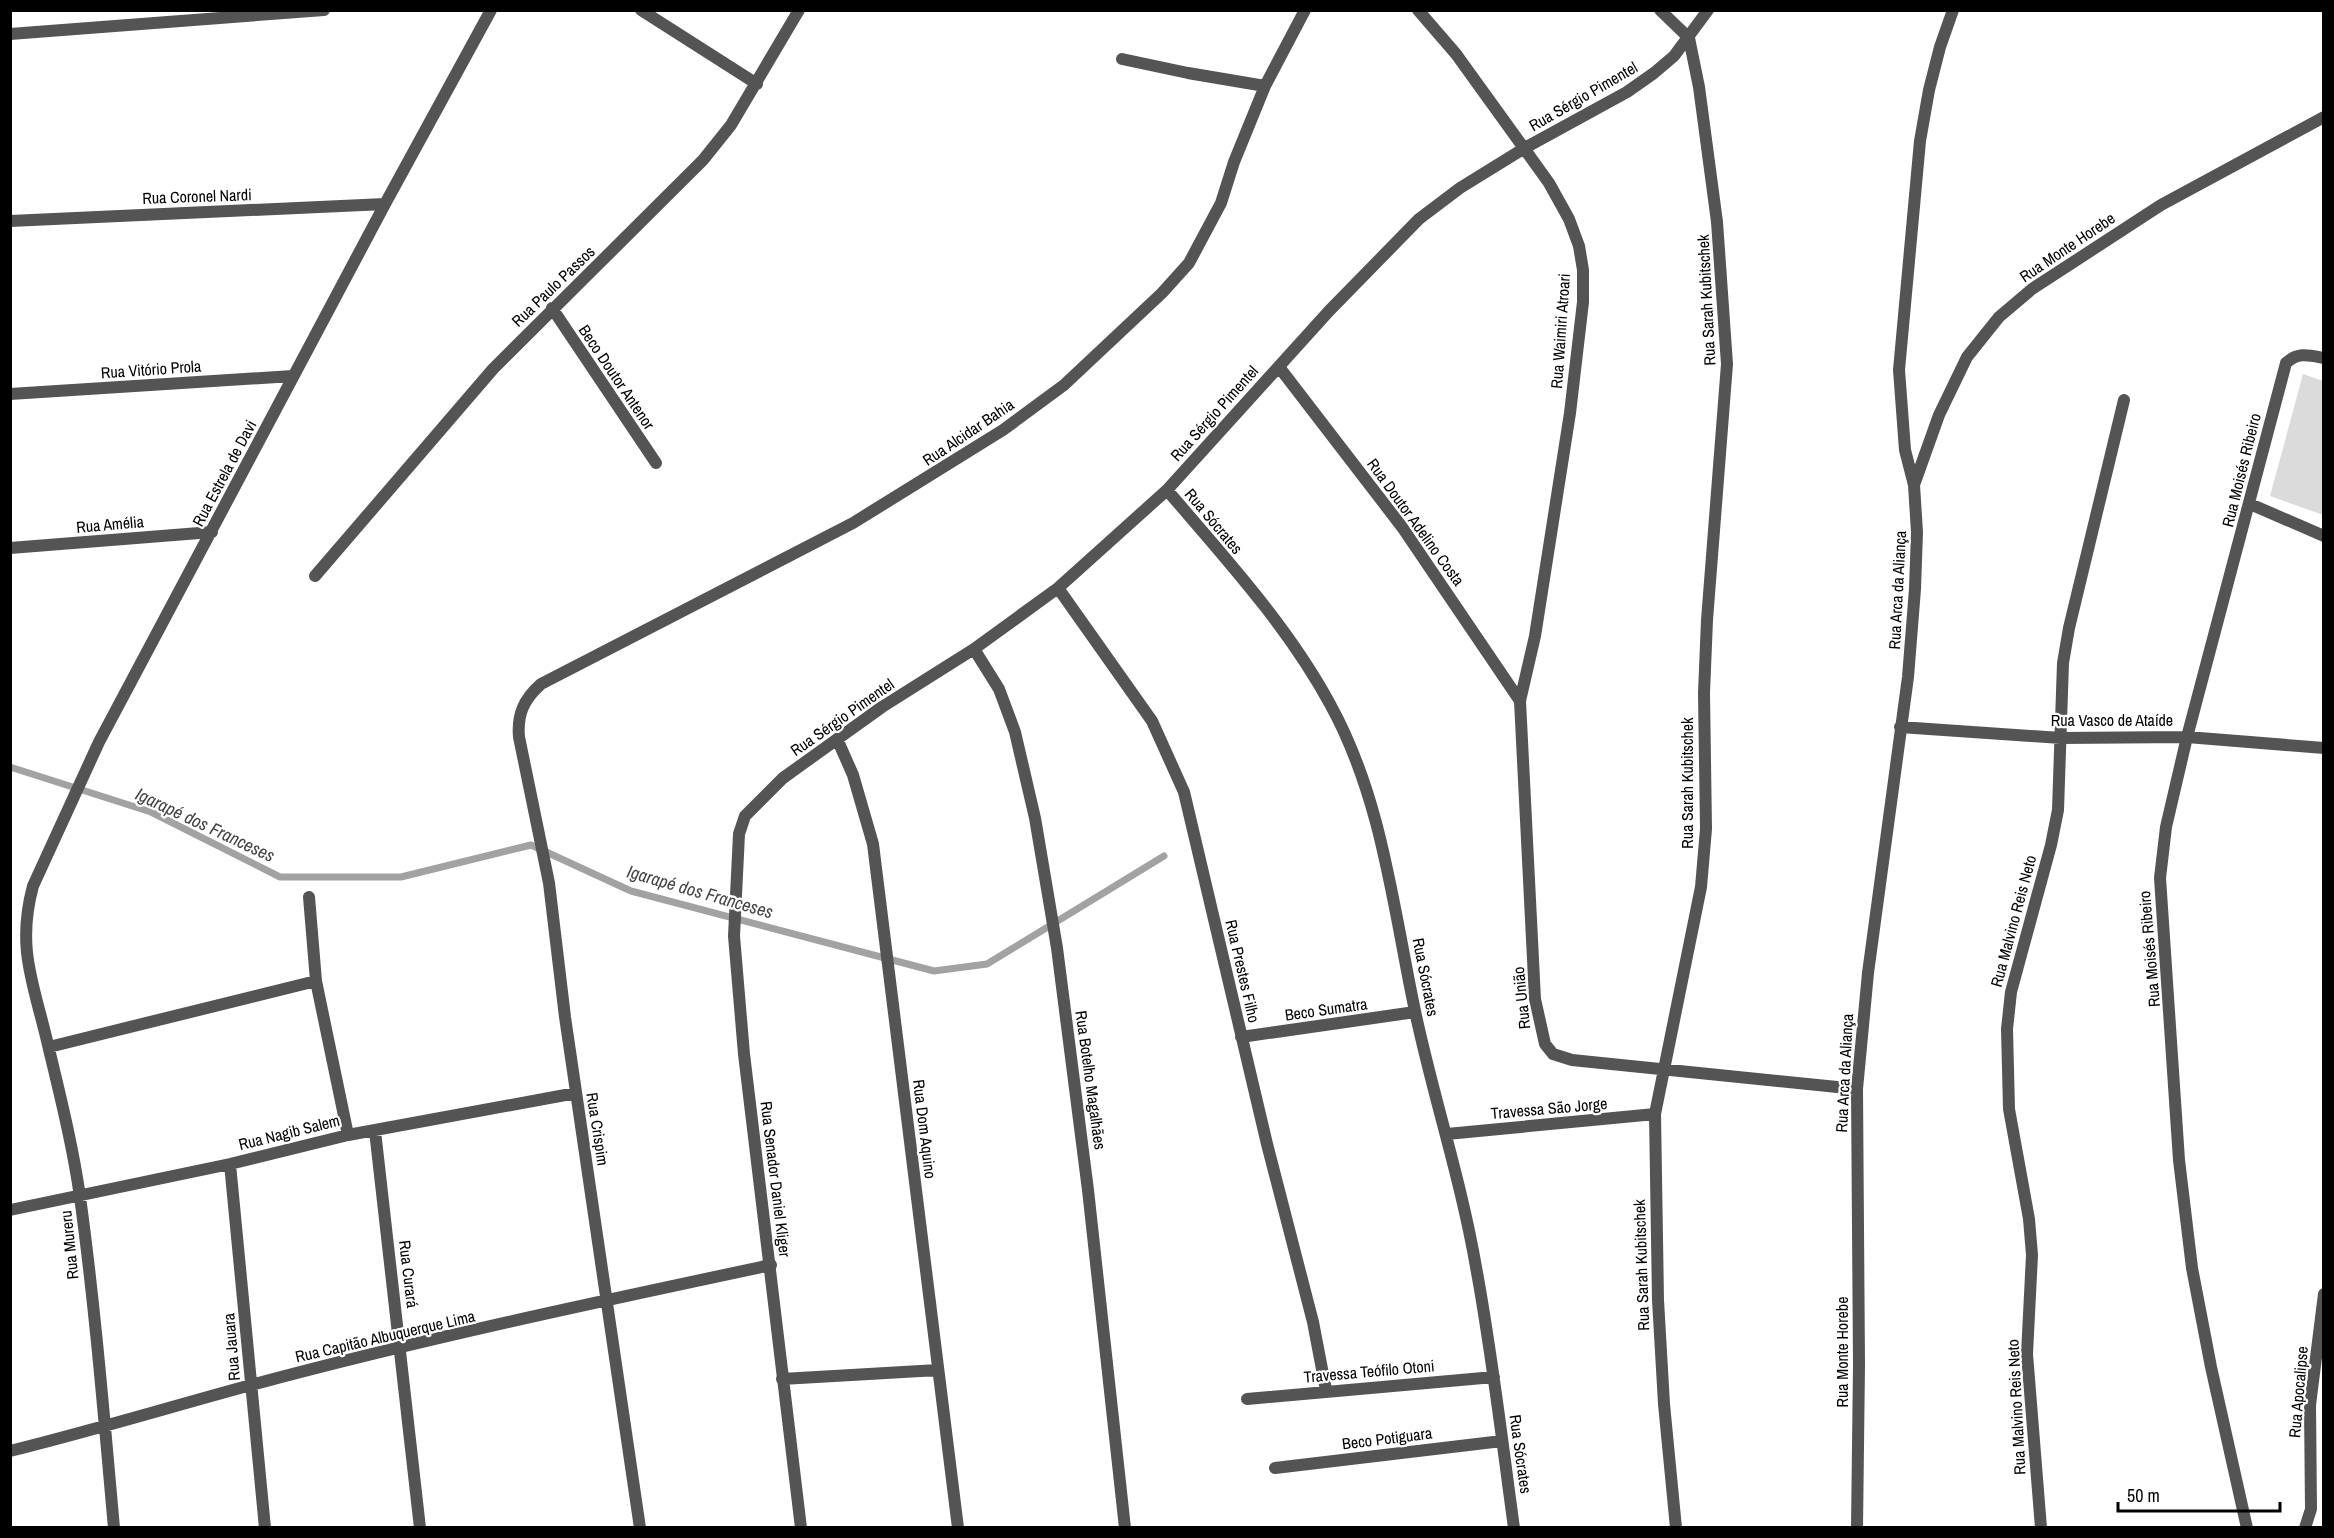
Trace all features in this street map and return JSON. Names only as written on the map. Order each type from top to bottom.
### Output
[{"type":"street","points":[[10,34],[324,10]]},
{"type":"street","name":"Rua Estrela de Davi","points":[[27,964],[24,932],[29,902],[74,792],[293,376],[491,10]]},
{"type":"street","points":[[641,10],[757,84]]},
{"type":"street","name":"Rua Paulo Passos","points":[[315,576],[493,369],[703,160],[731,125],[799,10]]},
{"type":"street","name":"Rua Alcidar Bahia","points":[[519,737],[518,719],[523,705],[529,695],[541,684],[853,523],[985,442],[1064,385],[1162,293],[1189,263],[1221,203],[1234,162],[1265,86],[1305,10]]},
{"type":"street","name":"Rua Waimiri Atroari","points":[[1418,10],[1456,54],[1549,183],[1569,219],[1579,246],[1583,280],[1570,413],[1535,636],[1520,701]]},
{"type":"street","points":[[1660,10],[1689,38]]},
{"type":"street","name":"Rua Sérgio Pimentel","points":[[739,834],[745,816],[760,798],[783,778],[882,707],[974,649],[1058,588],[1167,490],[1419,219],[1460,188],[1524,148],[1627,92],[1674,56],[1708,10]]},
{"type":"street","name":"Rua Arca da Aliança","points":[[1858,1176],[1857,1089],[1868,973],[1908,677],[1915,589],[1917,532],[1914,485],[1905,450],[1900,410],[1899,370],[1902,313],[1925,110],[1940,47],[1953,10]]},
{"type":"street","name":"Rua Sarah Kubitschek","points":[[1676,1527],[1658,1311],[1654,1215],[1655,1114],[1701,887],[1706,829],[1704,693],[1707,620],[1727,364],[1718,222],[1701,98],[1689,38]]},
{"type":"street","points":[[1122,59],[1265,86]]},
{"type":"street","name":"Rua Monte Horebe","points":[[1914,485],[1939,415],[1967,357],[1999,317],[2041,283],[2161,205],[2324,117]]},
{"type":"street","name":"Rua Coronel Nardi","points":[[10,221],[385,204]]},
{"type":"street","name":"Beco Doutor Antenor","points":[[552,308],[656,463]]},
{"type":"street","name":"Rua Moisés Ribeiro","points":[[2247,1527],[2196,1290],[2179,1160],[2160,878],[2166,827],[2187,737],[2286,363],[2293,356],[2324,358]]},
{"type":"street","name":"Rua Doutor Adelino Costa","points":[[1279,367],[1402,527],[1520,701]]},
{"type":"street","name":"Rua Vitório Prola","points":[[10,394],[293,376]]},
{"type":"street","name":"Rua Malvino Reis Neto","points":[[2041,1527],[2027,1354],[2032,1255],[2029,1219],[2009,1109],[2007,1029],[2011,992],[2018,961],[2055,821],[2063,663],[2069,628],[2124,400]]},
{"type":"street","name":"Rua Sócrates","points":[[1167,490],[1256,596],[1299,653],[1331,705],[1351,748],[1387,866],[1415,1012],[1447,1134],[1476,1265],[1515,1527]]},
{"type":"street","points":[[2250,504],[2324,536]]},
{"type":"street","name":"Rua Amélia","points":[[10,548],[212,532]]},
{"type":"street","name":"Rua Prestes Filho","points":[[1058,588],[1152,721],[1170,755],[1184,792],[1241,1037],[1313,1322],[1326,1390]]},
{"type":"street","name":"Rua Botelho Magalhães","points":[[974,649],[999,689],[1015,732],[1035,818],[1057,948],[1088,1190],[1125,1527]]},
{"type":"street","name":"Rua União","points":[[1520,701],[1535,999],[1545,1044],[1553,1054],[1572,1060],[1857,1089]]},
{"type":"street","name":"Rua Vasco de Ataíde","points":[[1900,727],[2061,738],[2187,737],[2324,748]]},
{"type":"street","name":"Rua Crispim","points":[[519,737],[549,883],[576,1093],[640,1527]]},
{"type":"street","name":"Rua Dom Aquino","points":[[837,741],[853,775],[873,844],[958,1527]]},
{"type":"street","name":"Rua Senador Daniel Kliger","points":[[739,834],[735,936],[744,1054],[801,1527]]},
{"type":"street","points":[[309,897],[316,981],[348,1135]]},
{"type":"street","name":"Rua Mureru","points":[[27,964],[49,1047],[80,1195],[114,1527]]},
{"type":"street","points":[[49,1047],[316,981]]},
{"type":"street","name":"Beco Sumatra","points":[[1241,1037],[1415,1012]]},
{"type":"street","name":"Rua Nagib Salem","points":[[10,1210],[230,1164],[348,1135],[576,1093]]},
{"type":"street","name":"Travessa São Jorge","points":[[1447,1134],[1655,1114]]},
{"type":"street","name":"Rua Curará","points":[[375,1131],[402,1349],[420,1527]]},
{"type":"street","name":"Rua Jauara","points":[[230,1164],[265,1527]]},
{"type":"street","name":"Rua Monte Horebe","points":[[1857,1527],[1858,1176]]},
{"type":"street","name":"Rua Capitão Albuquerque Lima","points":[[10,1451],[105,1428],[251,1385],[608,1300],[771,1265]]},
{"type":"street","name":"Rua Apocalipse","points":[[2305,1527],[2312,1509],[2310,1405],[2324,1294]]},
{"type":"street","points":[[782,1379],[938,1370]]},
{"type":"street","name":"Travessa Teófilo Otoni","points":[[1247,1399],[1326,1390],[1494,1377]]},
{"type":"street","name":"Beco Potiguara","points":[[1275,1468],[1502,1441]]},
{"type":"shaded area","points":[[2303,374],[2323,381],[2323,515],[2270,496]]},
{"type":"waterway","name":"Igarapé dos Franceses","points":[[10,767],[151,812],[280,877],[401,877],[531,845],[631,891],[934,971],[987,964],[1164,856]]}]
